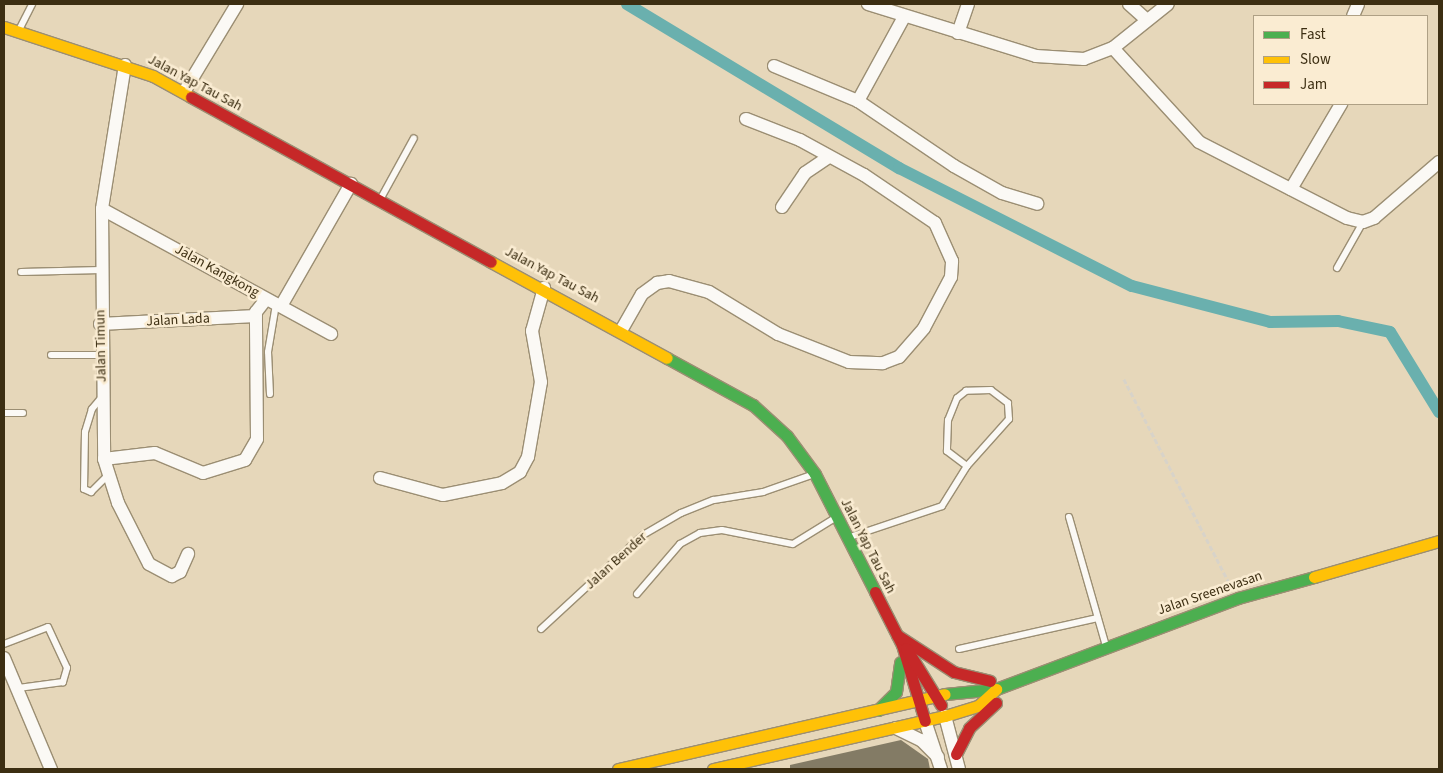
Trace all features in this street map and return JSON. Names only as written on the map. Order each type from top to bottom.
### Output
[{"type":"street","points":[[184,92],[237,4]]},
{"type":"street","points":[[868,4],[958,33],[1066,60],[1084,59],[1112,48],[1168,4]]},
{"type":"street","points":[[958,33],[968,4]]},
{"type":"street","points":[[1129,4],[1147,20]]},
{"type":"street","points":[[858,101],[904,17]]},
{"type":"street","name":"Jalan Yap Tau Sah","points":[[4,27],[125,64],[184,92],[622,330],[754,405],[787,436],[815,474],[846,538],[900,640],[917,701],[926,721]]},
{"type":"street","points":[[1112,48],[1199,142],[1291,189],[1363,222],[1380,214],[1439,162]]},
{"type":"street","name":"Jalan Timun","points":[[125,64],[102,210],[100,324],[104,459],[108,475],[149,564],[172,576],[180,572],[188,554]]},
{"type":"street","points":[[774,66],[858,101],[954,166],[1002,193],[1037,204]]},
{"type":"street","points":[[1291,189],[1340,105]]},
{"type":"street","points":[[622,330],[650,286],[684,281],[778,334],[850,362],[883,363],[898,357],[924,328],[951,277],[949,250],[934,223],[864,175],[829,158],[800,140],[746,119]]},
{"type":"street","points":[[782,207],[805,173],[829,158]]},
{"type":"street","points":[[104,459],[155,453],[203,473],[245,460],[253,451],[258,430],[256,316],[274,303],[351,184]]},
{"type":"street","name":"Jalan Kangkong","points":[[102,210],[331,334]]},
{"type":"street","points":[[380,478],[443,495],[502,483],[520,472],[528,457],[541,382],[532,332],[544,288]]},
{"type":"street","name":"Jalan Lada","points":[[100,324],[256,316]]},
{"type":"street","name":"Jalan Sreenevasan","points":[[996,689],[1106,646],[1238,598],[1439,541]]},
{"type":"street","points":[[900,640],[954,672],[994,682],[1018,681]]},
{"type":"street","points":[[900,640],[937,696],[946,716],[959,769]]},
{"type":"street","points":[[876,712],[892,700],[899,682],[900,640]]},
{"type":"street","points":[[5,664],[18,688],[51,769]]},
{"type":"street","points":[[956,754],[969,728],[1018,681]]},
{"type":"street","points":[[618,769],[876,712],[969,688],[996,689]]},
{"type":"street","points":[[713,769],[946,716],[978,706],[996,689]]},
{"type":"street","points":[[926,721],[939,763]]},
{"type":"street","points":[[896,728],[921,740],[939,763]]},
{"type":"lane","points":[[18,31],[32,4]]},
{"type":"lane","points":[[380,199],[414,138]]},
{"type":"lane","points":[[1337,268],[1363,222]]},
{"type":"lane","points":[[21,272],[100,270]]},
{"type":"lane","points":[[270,394],[268,352],[274,303]]},
{"type":"lane","points":[[51,355],[101,355]]},
{"type":"lane","points":[[846,538],[942,506],[967,466],[1006,426],[1010,415],[1008,403],[991,390],[966,391],[957,398],[948,420],[947,451],[967,466]]},
{"type":"lane","points":[[102,396],[92,409],[85,432],[84,489],[91,492],[108,475]]},
{"type":"lane","points":[[4,413],[23,413]]},
{"type":"lane","name":"Jalan Bender","points":[[541,629],[643,535],[681,513],[714,500],[790,485],[815,474]]},
{"type":"lane","points":[[637,594],[680,544],[700,533],[722,530],[793,544],[836,517]]},
{"type":"lane","points":[[1070,517],[1106,646]]},
{"type":"lane","points":[[960,649],[1098,618]]},
{"type":"lane","points":[[4,644],[48,627],[67,668],[63,682],[18,688]]},
{"type":"path","points":[[1124,379],[1238,598]]},
{"type":"building","points":[[901,740],[928,759],[930,769],[790,769],[790,765]]},
{"type":"waterway","points":[[627,4],[899,168],[1132,286],[1270,322],[1338,321],[1390,332],[1439,412]]},
{"type":"traffic: fast","points":[[667,358],[753,405],[787,436],[815,474],[875,592]]},
{"type":"traffic: fast","points":[[945,694],[996,689],[1238,598],[1314,577]]},
{"type":"traffic: fast","points":[[878,710],[896,692],[900,662]]},
{"type":"traffic: slow","points":[[4,27],[153,76],[191,97]]},
{"type":"traffic: slow","points":[[491,262],[667,358]]},
{"type":"traffic: slow","points":[[1314,577],[1439,541]]},
{"type":"traffic: slow","points":[[713,769],[945,716],[978,706],[996,689]]},
{"type":"traffic: slow","points":[[618,769],[945,694]]},
{"type":"traffic: jam","points":[[191,97],[491,262]]},
{"type":"traffic: jam","points":[[875,592],[902,645],[925,721]]},
{"type":"traffic: jam","points":[[897,635],[954,672],[990,681]]},
{"type":"traffic: jam","points":[[906,648],[941,705]]},
{"type":"traffic: jam","points":[[956,754],[969,728],[996,703]]}]
